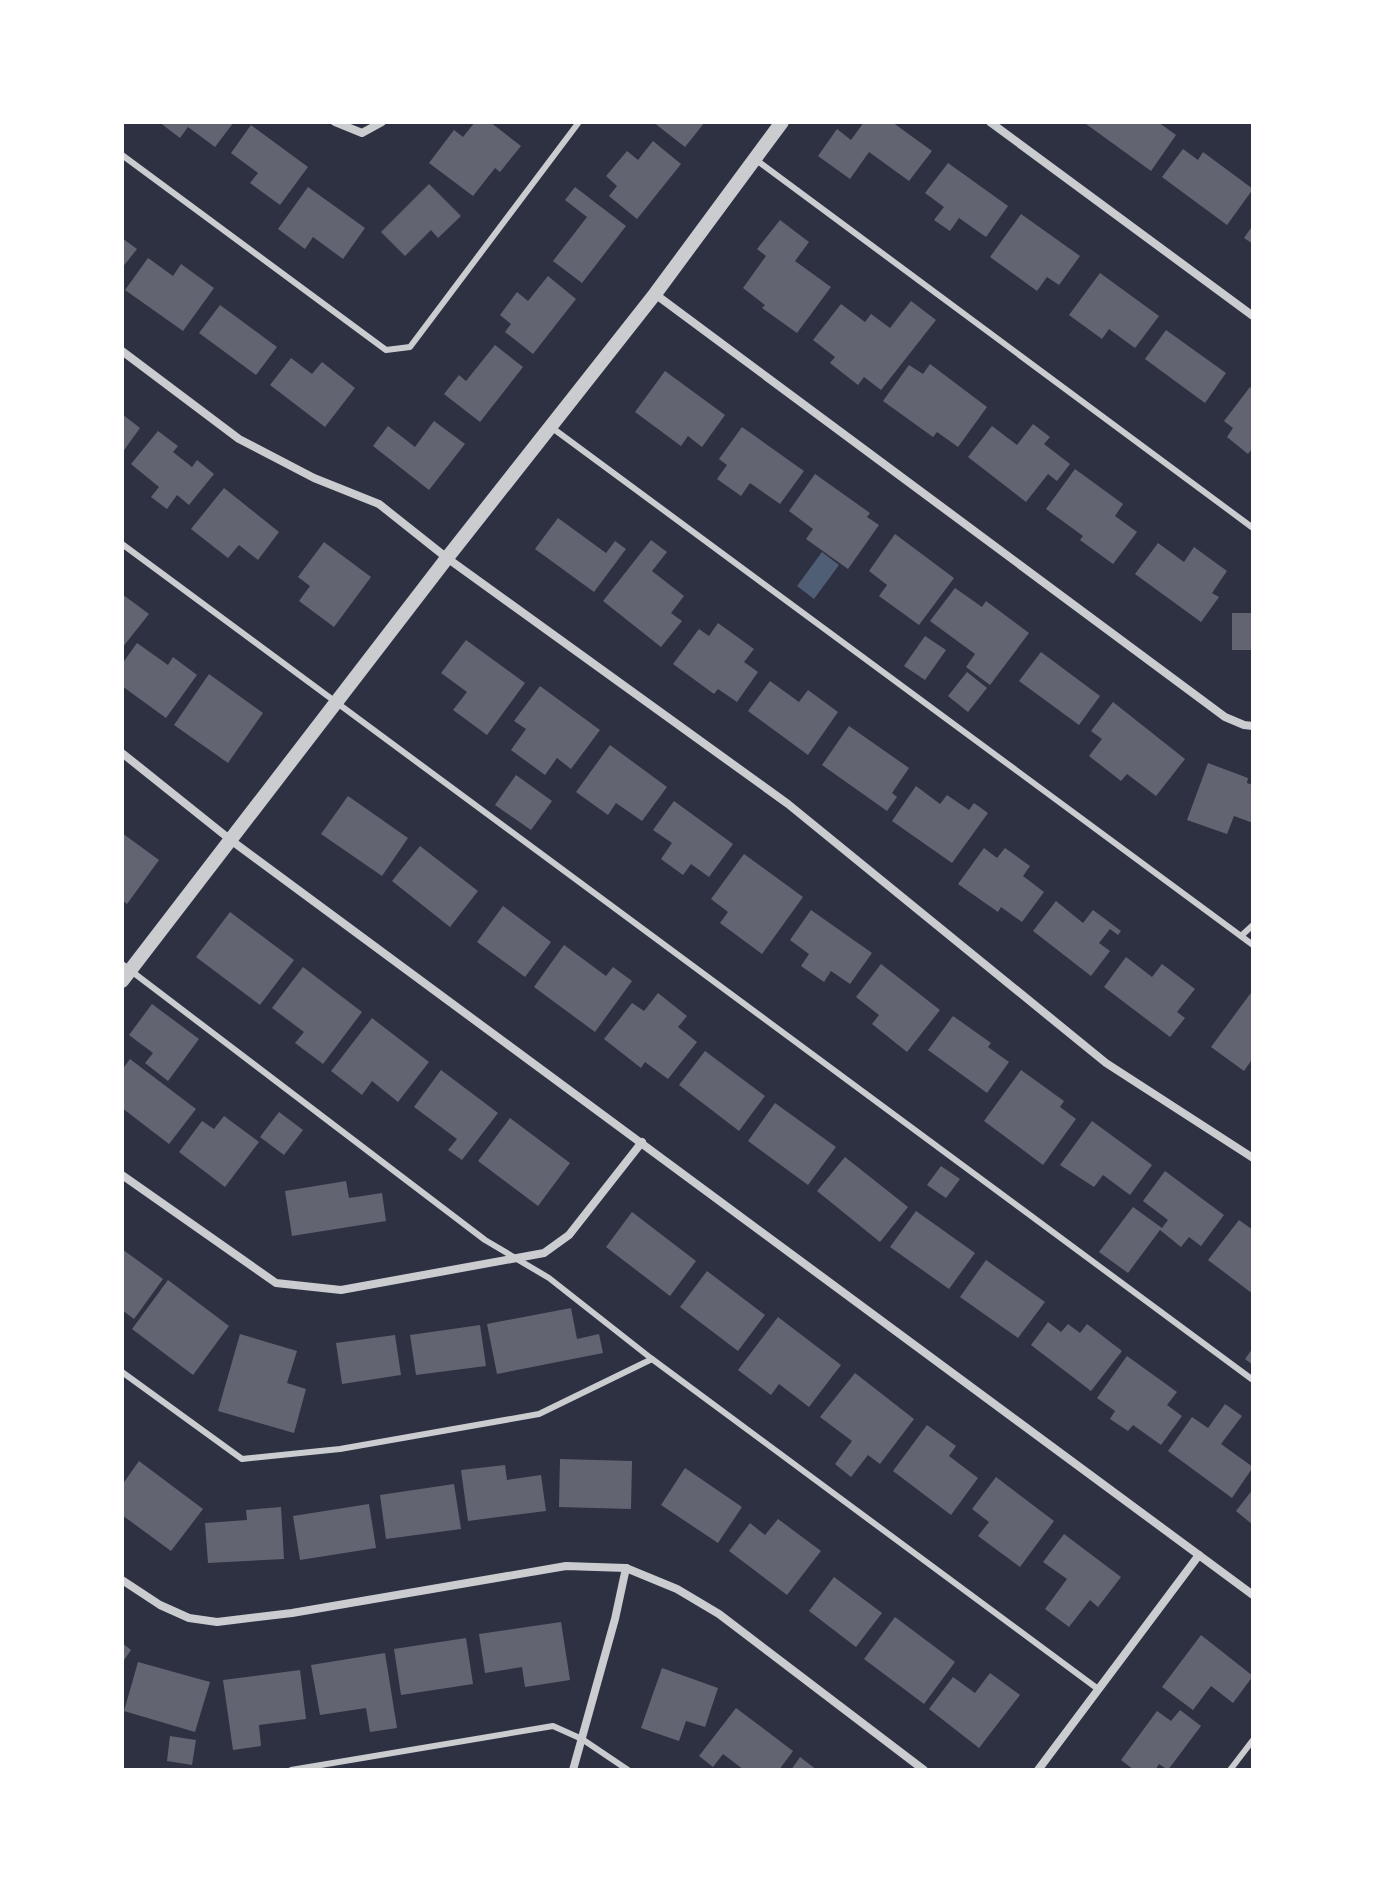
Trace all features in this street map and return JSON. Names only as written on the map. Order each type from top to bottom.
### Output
[{"type":"street","points":[[335,122],[362,133],[382,122]]},
{"type":"street","points":[[125,972],[232,841],[447,558],[655,294],[782,122]]},
{"type":"street","points":[[990,122],[1253,316]]},
{"type":"street","points":[[655,294],[1225,717],[1253,726]]},
{"type":"street","points":[[122,351],[239,439],[314,478],[379,504],[447,558],[788,804],[1106,1063],[1252,1155]]},
{"type":"street","points":[[122,753],[232,841],[1253,1595]]},
{"type":"street","points":[[122,1175],[276,1283],[341,1290],[544,1253],[569,1235],[642,1142]]},
{"type":"street","points":[[1038,1770],[1199,1555]]},
{"type":"street","points":[[122,1580],[160,1605],[189,1618],[217,1622],[292,1613],[566,1566],[626,1568],[677,1589],[719,1614],[924,1770]]},
{"type":"street","points":[[573,1770],[626,1568]]},
{"type":"lane","points":[[122,155],[386,350],[410,347],[579,122]]},
{"type":"lane","points":[[755,159],[1253,528]]},
{"type":"lane","points":[[551,427],[1253,945]]},
{"type":"lane","points":[[122,544],[1253,1380]]},
{"type":"lane","points":[[1241,936],[1253,925]]},
{"type":"lane","points":[[125,972],[485,1240],[549,1278],[652,1359],[1098,1689]]},
{"type":"lane","points":[[122,1372],[242,1459],[340,1449],[539,1414],[652,1359]]},
{"type":"lane","points":[[291,1770],[553,1726],[582,1739],[628,1770]]},
{"type":"lane","points":[[1230,1770],[1253,1740]]},
{"type":"water","points":[[822,552],[839,565],[814,599],[797,586]]},
{"type":"building","points":[[159,122],[234,122],[215,147],[188,127],[180,138]]},
{"type":"building","points":[[475,122],[490,122],[521,146],[500,172],[495,168],[473,196],[429,163],[454,130],[463,137]]},
{"type":"building","points":[[653,122],[705,122],[685,147]]},
{"type":"building","points":[[864,122],[892,122],[932,151],[909,181],[869,152],[850,179],[818,156],[837,129],[851,140]]},
{"type":"building","points":[[1087,122],[1158,122],[1176,135],[1151,171]]},
{"type":"building","points":[[251,125],[308,167],[280,205],[250,183],[258,173],[231,153]]},
{"type":"building","points":[[653,141],[681,164],[637,219],[609,196],[617,186],[606,176],[627,151],[638,160]]},
{"type":"building","points":[[1183,149],[1198,160],[1203,152],[1253,189],[1227,225],[1162,177]]},
{"type":"building","points":[[948,163],[1008,206],[986,237],[959,218],[950,231],[934,220],[944,207],[925,193]]},
{"type":"building","points":[[429,184],[461,216],[438,238],[431,230],[405,256],[381,232]]},
{"type":"building","points":[[308,187],[365,228],[343,259],[313,237],[305,249],[278,229]]},
{"type":"building","points":[[575,187],[626,226],[582,283],[553,261],[587,217],[565,200]]},
{"type":"building","points":[[1021,214],[1080,256],[1059,285],[1047,277],[1037,291],[990,257]]},
{"type":"building","points":[[780,220],[809,242],[795,261],[831,287],[797,333],[762,308],[765,305],[743,288],[766,256],[757,249]]},
{"type":"building","points":[[1253,225],[1253,244],[1244,238]]},
{"type":"building","points":[[122,238],[137,249],[122,268]]},
{"type":"building","points":[[148,258],[173,276],[181,264],[214,288],[183,331],[125,290]]},
{"type":"building","points":[[1100,273],[1159,316],[1135,348],[1109,329],[1102,339],[1069,315]]},
{"type":"building","points":[[548,276],[576,299],[533,354],[505,332],[511,324],[500,315],[517,292],[528,301]]},
{"type":"building","points":[[911,301],[936,320],[881,390],[864,377],[858,385],[830,363],[835,357],[813,340],[841,304],[865,322],[871,314],[890,328]]},
{"type":"building","points":[[220,305],[277,347],[256,375],[199,333]]},
{"type":"building","points":[[1166,330],[1226,373],[1205,403],[1145,359]]},
{"type":"building","points":[[495,345],[523,367],[480,422],[444,394],[459,375],[466,381]]},
{"type":"building","points":[[291,358],[312,374],[322,362],[355,388],[325,427],[270,385]]},
{"type":"building","points":[[930,364],[987,407],[958,447],[937,432],[933,437],[883,401],[909,365],[923,374]]},
{"type":"building","points":[[665,371],[725,415],[702,447],[688,436],[681,446],[635,412]]},
{"type":"building","points":[[1250,387],[1253,389],[1253,448],[1248,454],[1227,437],[1233,428],[1224,421]]},
{"type":"building","points":[[122,414],[140,428],[122,453]]},
{"type":"building","points":[[434,421],[465,444],[429,490],[373,446],[388,426],[415,447]]},
{"type":"building","points":[[1033,424],[1050,437],[1044,444],[1070,464],[1057,481],[1048,474],[1026,502],[968,457],[992,426],[1017,445]]},
{"type":"building","points":[[742,427],[804,471],[780,504],[750,483],[741,496],[717,479],[727,465],[719,459]]},
{"type":"building","points":[[158,431],[178,446],[173,452],[192,467],[197,460],[214,474],[189,505],[177,495],[167,509],[151,497],[159,487],[131,464]]},
{"type":"building","points":[[1075,469],[1123,504],[1115,516],[1137,532],[1113,564],[1080,540],[1083,536],[1046,509]]},
{"type":"building","points":[[815,474],[870,513],[867,517],[879,525],[848,569],[806,539],[813,529],[789,511]]},
{"type":"building","points":[[224,488],[279,532],[258,560],[239,545],[228,558],[191,529]]},
{"type":"building","points":[[558,518],[606,553],[615,541],[626,549],[594,592],[535,549]]},
{"type":"building","points":[[895,534],[954,578],[919,625],[879,596],[887,585],[869,571]]},
{"type":"building","points":[[651,540],[667,552],[652,571],[684,596],[671,613],[682,621],[661,647],[603,601]]},
{"type":"building","points":[[324,542],[371,577],[334,627],[299,601],[310,586],[298,577]]},
{"type":"building","points":[[1158,543],[1184,562],[1194,547],[1227,571],[1212,593],[1219,597],[1201,622],[1135,574]]},
{"type":"building","points":[[955,588],[982,607],[986,601],[1029,633],[990,685],[966,667],[975,654],[930,621]]},
{"type":"building","points":[[122,594],[149,614],[122,648]]},
{"type":"building","points":[[1232,613],[1253,613],[1253,650],[1232,650]]},
{"type":"building","points":[[718,623],[754,649],[744,662],[758,672],[737,702],[718,689],[714,694],[673,664],[699,629],[709,636]]},
{"type":"building","points":[[925,636],[946,650],[925,680],[904,666]]},
{"type":"building","points":[[466,640],[525,683],[487,735],[453,710],[467,692],[441,673]]},
{"type":"building","points":[[137,643],[168,665],[173,657],[197,675],[166,718],[122,686],[122,664]]},
{"type":"building","points":[[1041,652],[1100,696],[1079,725],[1019,681]]},
{"type":"building","points":[[967,672],[987,688],[968,712],[948,696]]},
{"type":"building","points":[[209,674],[263,713],[228,763],[174,725]]},
{"type":"building","points":[[770,681],[799,702],[808,690],[838,712],[808,755],[748,711]]},
{"type":"building","points":[[540,686],[600,730],[571,769],[557,758],[545,775],[511,750],[526,729],[514,721]]},
{"type":"building","points":[[1113,702],[1185,759],[1156,796],[1127,774],[1121,781],[1089,756],[1102,739],[1091,731]]},
{"type":"building","points":[[849,726],[909,768],[892,793],[897,797],[887,811],[822,765]]},
{"type":"building","points":[[610,745],[667,787],[642,821],[616,803],[608,815],[576,792]]},
{"type":"building","points":[[1208,763],[1248,778],[1247,783],[1253,785],[1253,823],[1234,816],[1227,834],[1187,820]]},
{"type":"building","points":[[516,775],[552,801],[531,830],[495,805]]},
{"type":"building","points":[[916,786],[940,804],[947,795],[969,810],[974,803],[988,813],[952,863],[892,821]]},
{"type":"building","points":[[348,796],[408,838],[382,876],[321,834]]},
{"type":"building","points":[[674,801],[733,844],[709,877],[691,864],[683,875],[661,859],[672,843],[653,830]]},
{"type":"building","points":[[122,833],[159,860],[127,904],[122,900]]},
{"type":"building","points":[[420,846],[478,891],[450,927],[392,881]]},
{"type":"building","points":[[984,848],[997,858],[1005,848],[1030,866],[1023,876],[1044,892],[1022,922],[1001,907],[998,912],[958,884]]},
{"type":"building","points":[[744,854],[803,897],[762,954],[720,923],[728,912],[711,899]]},
{"type":"building","points":[[1056,901],[1083,923],[1093,910],[1121,931],[1118,935],[1110,929],[1099,943],[1110,951],[1091,976],[1033,931]]},
{"type":"building","points":[[503,906],[551,942],[525,977],[477,942]]},
{"type":"building","points":[[811,910],[872,953],[850,984],[831,971],[824,982],[801,966],[809,954],[790,940]]},
{"type":"building","points":[[230,912],[294,960],[260,1005],[196,957]]},
{"type":"building","points":[[564,945],[606,976],[613,967],[632,981],[595,1032],[534,987]]},
{"type":"building","points":[[1126,957],[1152,977],[1162,964],[1195,989],[1177,1012],[1185,1018],[1170,1037],[1104,987]]},
{"type":"building","points":[[881,964],[940,1010],[907,1052],[872,1024],[879,1015],[856,997]]},
{"type":"building","points":[[303,967],[362,1012],[323,1064],[295,1043],[304,1032],[272,1008]]},
{"type":"building","points":[[1253,990],[1253,1058],[1244,1071],[1211,1047]]},
{"type":"building","points":[[658,993],[687,1016],[678,1027],[697,1042],[668,1079],[645,1062],[641,1068],[604,1039],[632,1003],[644,1011]]},
{"type":"building","points":[[152,1004],[199,1039],[168,1081],[145,1063],[153,1053],[129,1035]]},
{"type":"building","points":[[953,1016],[991,1043],[988,1047],[1009,1062],[987,1093],[928,1050]]},
{"type":"building","points":[[372,1018],[429,1062],[398,1102],[372,1081],[362,1095],[331,1071]]},
{"type":"building","points":[[705,1051],[765,1096],[739,1131],[679,1085]]},
{"type":"building","points":[[130,1059],[196,1109],[169,1144],[122,1108],[122,1070]]},
{"type":"building","points":[[441,1070],[498,1113],[462,1160],[448,1150],[457,1139],[414,1107]]},
{"type":"building","points":[[1021,1070],[1064,1101],[1060,1107],[1076,1119],[1043,1165],[984,1121]]},
{"type":"building","points":[[775,1103],[836,1147],[808,1185],[748,1141]]},
{"type":"building","points":[[279,1112],[303,1130],[284,1155],[260,1137]]},
{"type":"building","points":[[224,1116],[259,1142],[225,1187],[179,1152],[202,1121],[214,1129]]},
{"type":"building","points":[[510,1118],[570,1163],[538,1206],[478,1161]]},
{"type":"building","points":[[1092,1121],[1152,1165],[1130,1195],[1103,1175],[1094,1187],[1060,1165]]},
{"type":"building","points":[[845,1157],[908,1207],[880,1242],[817,1191]]},
{"type":"building","points":[[941,1166],[960,1179],[946,1198],[927,1185]]},
{"type":"building","points":[[1165,1171],[1224,1215],[1201,1246],[1189,1237],[1181,1247],[1160,1230],[1128,1273],[1099,1252],[1133,1207],[1162,1228],[1168,1220],[1143,1201]]},
{"type":"building","points":[[346,1181],[349,1198],[382,1193],[386,1221],[292,1236],[285,1191]]},
{"type":"building","points":[[916,1211],[975,1253],[949,1289],[890,1247]]},
{"type":"building","points":[[632,1212],[696,1261],[670,1296],[606,1247]]},
{"type":"building","points":[[1239,1220],[1253,1230],[1253,1294],[1208,1260]]},
{"type":"building","points":[[122,1249],[163,1279],[134,1319],[122,1310]]},
{"type":"building","points":[[986,1260],[1045,1302],[1018,1338],[960,1297]]},
{"type":"building","points":[[707,1271],[765,1315],[738,1351],[680,1307]]},
{"type":"building","points":[[168,1280],[229,1326],[193,1375],[132,1329]]},
{"type":"building","points":[[571,1308],[577,1339],[599,1334],[603,1353],[497,1374],[487,1324]]},
{"type":"building","points":[[778,1317],[841,1365],[809,1407],[779,1384],[771,1395],[738,1370]]},
{"type":"building","points":[[1048,1322],[1061,1332],[1068,1324],[1080,1333],[1087,1324],[1122,1351],[1091,1391],[1031,1345]]},
{"type":"building","points":[[480,1325],[486,1366],[416,1375],[410,1335]]},
{"type":"building","points":[[240,1334],[297,1351],[287,1383],[306,1389],[294,1433],[218,1411]]},
{"type":"building","points":[[395,1335],[401,1375],[342,1384],[336,1343]]},
{"type":"building","points":[[1253,1348],[1253,1365],[1245,1359]]},
{"type":"building","points":[[1127,1356],[1177,1392],[1167,1405],[1182,1416],[1161,1445],[1133,1425],[1128,1431],[1110,1419],[1115,1411],[1097,1398]]},
{"type":"building","points":[[855,1373],[914,1419],[880,1464],[868,1455],[851,1477],[835,1464],[852,1441],[820,1417]]},
{"type":"building","points":[[1225,1404],[1242,1416],[1221,1444],[1253,1467],[1232,1498],[1168,1451],[1192,1417],[1208,1428]]},
{"type":"building","points":[[927,1425],[956,1446],[949,1456],[978,1478],[951,1515],[893,1471]]},
{"type":"building","points":[[560,1459],[632,1461],[631,1509],[559,1507]]},
{"type":"building","points":[[139,1461],[203,1509],[171,1551],[122,1515],[122,1485]]},
{"type":"building","points":[[505,1465],[507,1480],[541,1475],[546,1511],[468,1521],[461,1470]]},
{"type":"building","points":[[685,1468],[742,1507],[718,1543],[661,1505]]},
{"type":"building","points":[[996,1477],[1054,1521],[1020,1567],[978,1536],[989,1522],[972,1509]]},
{"type":"building","points":[[454,1484],[461,1529],[386,1539],[380,1495]]},
{"type":"building","points":[[1253,1489],[1253,1525],[1236,1511]]},
{"type":"building","points":[[369,1504],[376,1548],[300,1560],[293,1516]]},
{"type":"building","points":[[281,1507],[284,1559],[208,1563],[205,1523],[247,1520],[246,1510]]},
{"type":"building","points":[[778,1519],[821,1551],[787,1595],[729,1551],[750,1523],[765,1535]]},
{"type":"building","points":[[1064,1534],[1121,1577],[1098,1607],[1090,1600],[1069,1627],[1045,1609],[1067,1579],[1043,1562]]},
{"type":"building","points":[[834,1577],[882,1613],[856,1647],[809,1611]]},
{"type":"building","points":[[895,1617],[955,1662],[924,1704],[864,1659]]},
{"type":"building","points":[[561,1622],[570,1680],[525,1687],[522,1667],[485,1673],[479,1634]]},
{"type":"building","points":[[1201,1635],[1253,1676],[1233,1703],[1211,1686],[1193,1710],[1162,1687]]},
{"type":"building","points":[[466,1638],[473,1684],[401,1695],[394,1649]]},
{"type":"building","points":[[122,1643],[131,1650],[122,1663]]},
{"type":"building","points":[[385,1653],[397,1728],[370,1732],[366,1708],[320,1715],[311,1665]]},
{"type":"building","points":[[138,1662],[210,1682],[195,1732],[124,1711]]},
{"type":"building","points":[[662,1668],[718,1688],[705,1727],[686,1721],[679,1741],[641,1728]]},
{"type":"building","points":[[300,1670],[306,1719],[259,1725],[261,1746],[233,1750],[223,1680]]},
{"type":"building","points":[[990,1673],[1020,1695],[979,1748],[929,1709],[953,1677],[975,1693]]},
{"type":"building","points":[[736,1708],[793,1751],[779,1770],[744,1770],[723,1754],[713,1767],[699,1756]]},
{"type":"building","points":[[1180,1710],[1201,1726],[1168,1770],[1159,1764],[1155,1770],[1134,1770],[1121,1760],[1157,1711],[1171,1721]]},
{"type":"building","points":[[170,1736],[196,1740],[192,1765],[167,1761]]},
{"type":"building","points":[[800,1757],[817,1770],[791,1770]]}]
